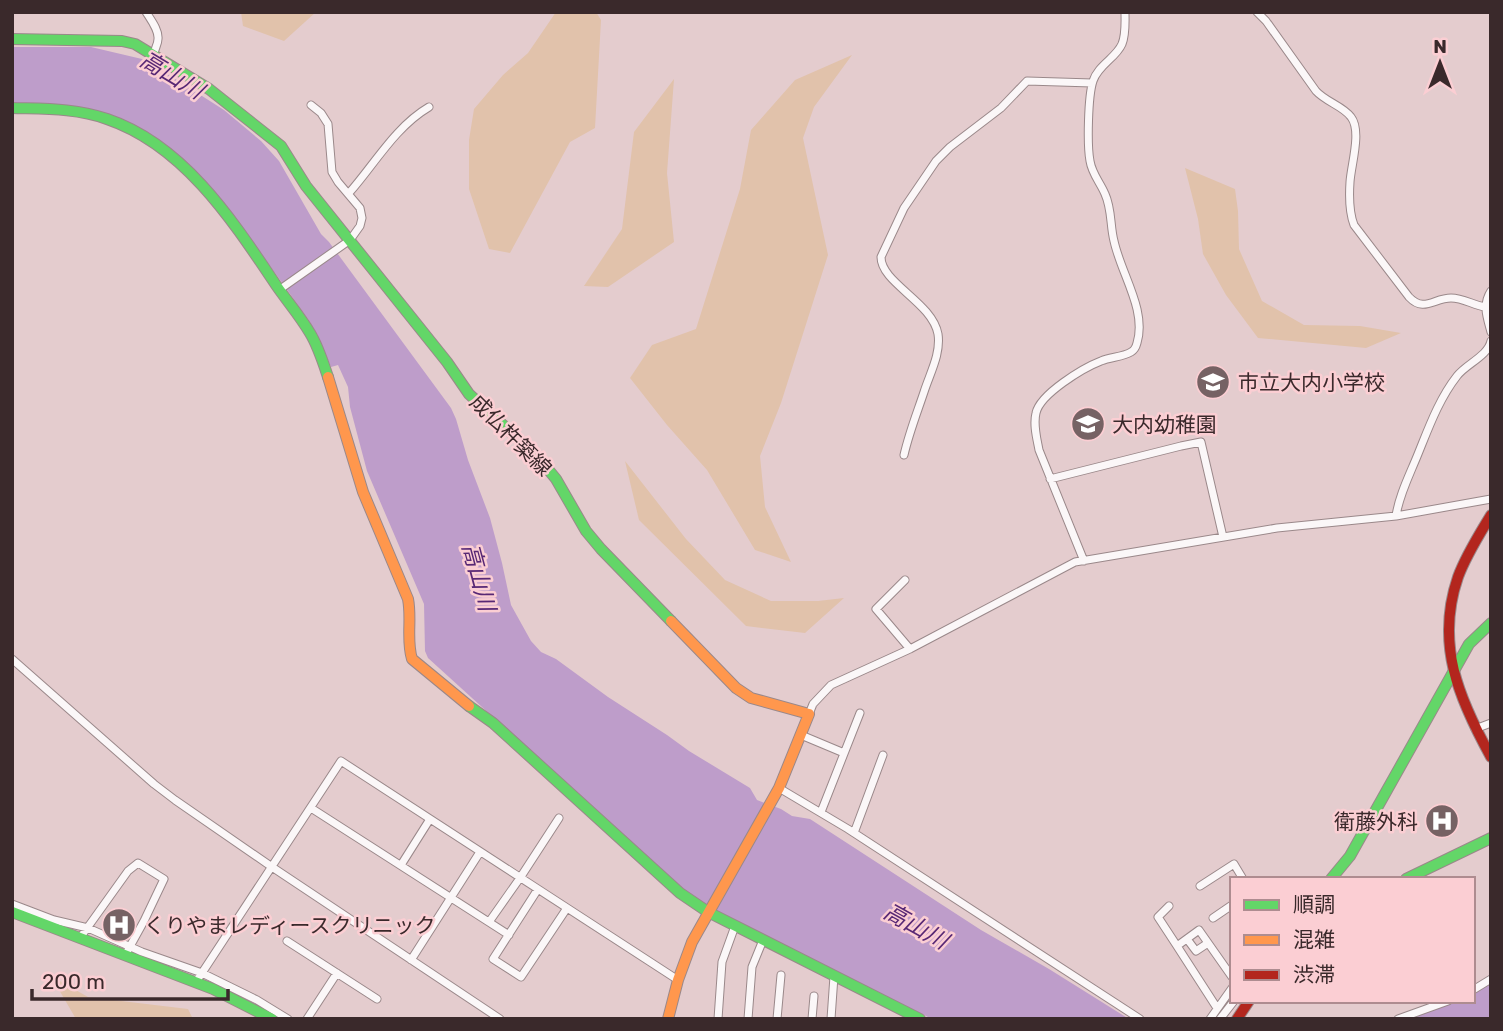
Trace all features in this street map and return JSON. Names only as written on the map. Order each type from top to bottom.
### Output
[{"type":"main road","name":"成仏杵築線","points":[[12,39],[122,41],[135,44],[209,89],[282,146],[306,186],[470,394],[546,466],[586,531],[629,578],[736,688],[751,698],[809,714]]},
{"type":"main road","points":[[12,108],[76,111],[95,115],[128,128],[163,150],[202,185],[252,248],[279,290],[303,319],[318,348],[359,481],[409,604],[412,659],[493,723],[680,893],[708,912],[920,1019]]},
{"type":"main road","points":[[1489,523],[1464,564],[1452,598],[1448,636],[1452,671],[1475,730],[1491,757]]},
{"type":"main road","points":[[1333,877],[1350,856],[1452,671],[1469,644],[1491,623]]},
{"type":"main road","points":[[668,1019],[692,942],[779,788],[809,714]]},
{"type":"main road","points":[[1410,877],[1491,838]]},
{"type":"main road","points":[[12,912],[199,978],[213,989],[272,1019]]},
{"type":"main road","points":[[1237,1019],[1248,1003]]},
{"type":"street","points":[[146,12],[158,35],[154,55]]},
{"type":"street","points":[[1084,561],[1039,450],[1035,415],[1045,397],[1076,375],[1099,361],[1132,352],[1140,331],[1139,317],[1114,241],[1110,209],[1093,174],[1090,159],[1089,105],[1092,83],[1098,71],[1122,44],[1125,12]]},
{"type":"street","points":[[1257,12],[1316,92],[1348,114],[1353,121],[1356,129],[1350,184],[1351,218],[1409,297],[1420,304],[1453,298],[1485,307]]},
{"type":"street","points":[[904,454],[937,355],[938,341],[936,327],[926,310],[883,268],[881,262],[904,208],[936,161],[1001,108],[1027,81],[1092,83]]},
{"type":"street","points":[[279,290],[350,240],[360,226],[360,208],[332,172],[328,124],[321,113],[311,105]]},
{"type":"street","points":[[349,194],[378,155],[417,114],[429,107]]},
{"type":"street","points":[[1491,291],[1485,307],[1491,332]]},
{"type":"street","points":[[1396,516],[1436,411],[1463,369],[1489,349],[1491,341]]},
{"type":"street","points":[[1050,479],[1201,442],[1223,537]]},
{"type":"street","points":[[809,714],[813,704],[831,685],[910,649],[1075,562],[1325,522],[1396,516],[1491,499]]},
{"type":"street","points":[[905,580],[876,609],[910,649]]},
{"type":"street","points":[[12,659],[175,800],[500,1019]]},
{"type":"street","points":[[821,813],[860,713]]},
{"type":"street","points":[[1475,730],[1491,723]]},
{"type":"street","points":[[801,736],[844,753]]},
{"type":"street","points":[[854,833],[883,755]]},
{"type":"street","points":[[288,1019],[257,1000],[199,978],[341,761],[678,980]]},
{"type":"street","points":[[779,788],[854,833],[1140,1019]]},
{"type":"street","points":[[311,808],[509,935]]},
{"type":"street","points":[[489,922],[559,818]]},
{"type":"street","points":[[401,865],[430,819]]},
{"type":"street","points":[[411,960],[480,852]]},
{"type":"street","points":[[12,904],[54,920],[88,928],[127,951],[164,879],[138,863],[128,871],[88,928],[80,938]]},
{"type":"street","points":[[1200,886],[1234,864],[1242,877]]},
{"type":"street","points":[[538,889],[493,959],[521,977],[566,908]]},
{"type":"street","points":[[1169,906],[1158,917],[1217,1009]]},
{"type":"street","points":[[1213,918],[1230,906]]},
{"type":"street","points":[[718,1019],[722,962],[735,926]]},
{"type":"street","points":[[1177,947],[1199,930],[1230,974]]},
{"type":"street","points":[[1187,939],[1196,951],[1208,943]]},
{"type":"street","points":[[748,1019],[752,967],[763,940]]},
{"type":"street","points":[[287,941],[377,999]]},
{"type":"street","points":[[307,1019],[337,974]]},
{"type":"street","points":[[778,1019],[781,975]]},
{"type":"street","points":[[831,1019],[834,976]]},
{"type":"street","points":[[1475,988],[1491,979]]},
{"type":"street","points":[[1210,1019],[1230,991]]},
{"type":"street","points":[[812,1019],[814,996]]},
{"type":"street","points":[[1220,1019],[1232,1003]]},
{"type":"street","points":[[1398,1019],[1442,1003]]},
{"type":"shaded area","points":[[241,12],[316,12],[284,41],[243,26]]},
{"type":"shaded area","points":[[556,12],[596,12],[601,20],[595,128],[570,142],[510,253],[489,249],[469,189],[469,140],[474,109],[503,75],[528,53]]},
{"type":"shaded area","points":[[852,55],[814,107],[803,138],[828,255],[781,403],[760,456],[765,507],[791,562],[755,550],[707,470],[630,378],[652,345],[696,329],[740,189],[751,130],[795,80]]},
{"type":"shaded area","points":[[674,79],[667,173],[674,242],[608,287],[584,286],[622,229],[634,132]]},
{"type":"shaded area","points":[[1185,168],[1235,189],[1239,249],[1262,301],[1304,325],[1360,326],[1401,333],[1366,348],[1258,338],[1226,295],[1203,254],[1198,219]]},
{"type":"shaded area","points":[[625,461],[686,539],[725,580],[771,601],[844,598],[805,633],[746,626],[639,520]]},
{"type":"shaded area","points":[[109,914],[135,925],[130,936],[104,924]]},
{"type":"shaded area","points":[[51,976],[88,997],[188,1009],[193,1019],[76,1019]]},
{"type":"water","name":"高山川","points":[[12,47],[91,47],[142,59],[224,110],[261,141],[279,161],[321,234],[451,408],[490,518],[511,605],[531,641],[541,652],[556,659],[689,751],[750,788],[757,800],[792,816],[810,819],[981,930],[1129,1019],[932,1019],[699,904],[428,658],[425,651],[424,604],[367,471],[350,407],[348,387],[338,365],[331,367],[308,319],[240,224],[199,176],[115,117],[12,104]]},
{"type":"water","points":[[1491,981],[1491,1019],[1410,1019],[1453,1003],[1475,1003],[1475,990]]},
{"type":"traffic: fast","points":[[12,39],[122,41],[135,44],[209,89],[281,146],[306,186],[447,362],[469,394],[537,456],[556,479],[586,531],[671,621]]},
{"type":"traffic: fast","points":[[12,108],[72,111],[107,119],[135,131],[183,166],[224,211],[302,321],[315,343],[328,377]]},
{"type":"traffic: fast","points":[[1333,877],[1350,856],[1469,644],[1491,623]]},
{"type":"traffic: fast","points":[[469,706],[493,723],[680,893],[708,912],[920,1019]]},
{"type":"traffic: fast","points":[[1410,877],[1491,838]]},
{"type":"traffic: fast","points":[[12,912],[213,989],[272,1019]]},
{"type":"traffic: slow","points":[[328,377],[363,492],[408,599],[412,659],[469,706]]},
{"type":"traffic: slow","points":[[668,1019],[692,942],[779,788],[809,714],[751,698],[736,688],[671,621]]},
{"type":"traffic: jam","points":[[1491,515],[1458,577],[1449,625],[1450,648],[1460,692],[1491,757]]},
{"type":"traffic: jam","points":[[1237,1019],[1248,1003]]},
{"type":"place","name":"市立大内小学校","points":[[1213,382]]},
{"type":"place","name":"大内幼稚園","points":[[1088,424]]},
{"type":"place","name":"衛藤外科","points":[[1442,821]]},
{"type":"place","name":"くりやまレディースクリニック","points":[[119,925]]}]
